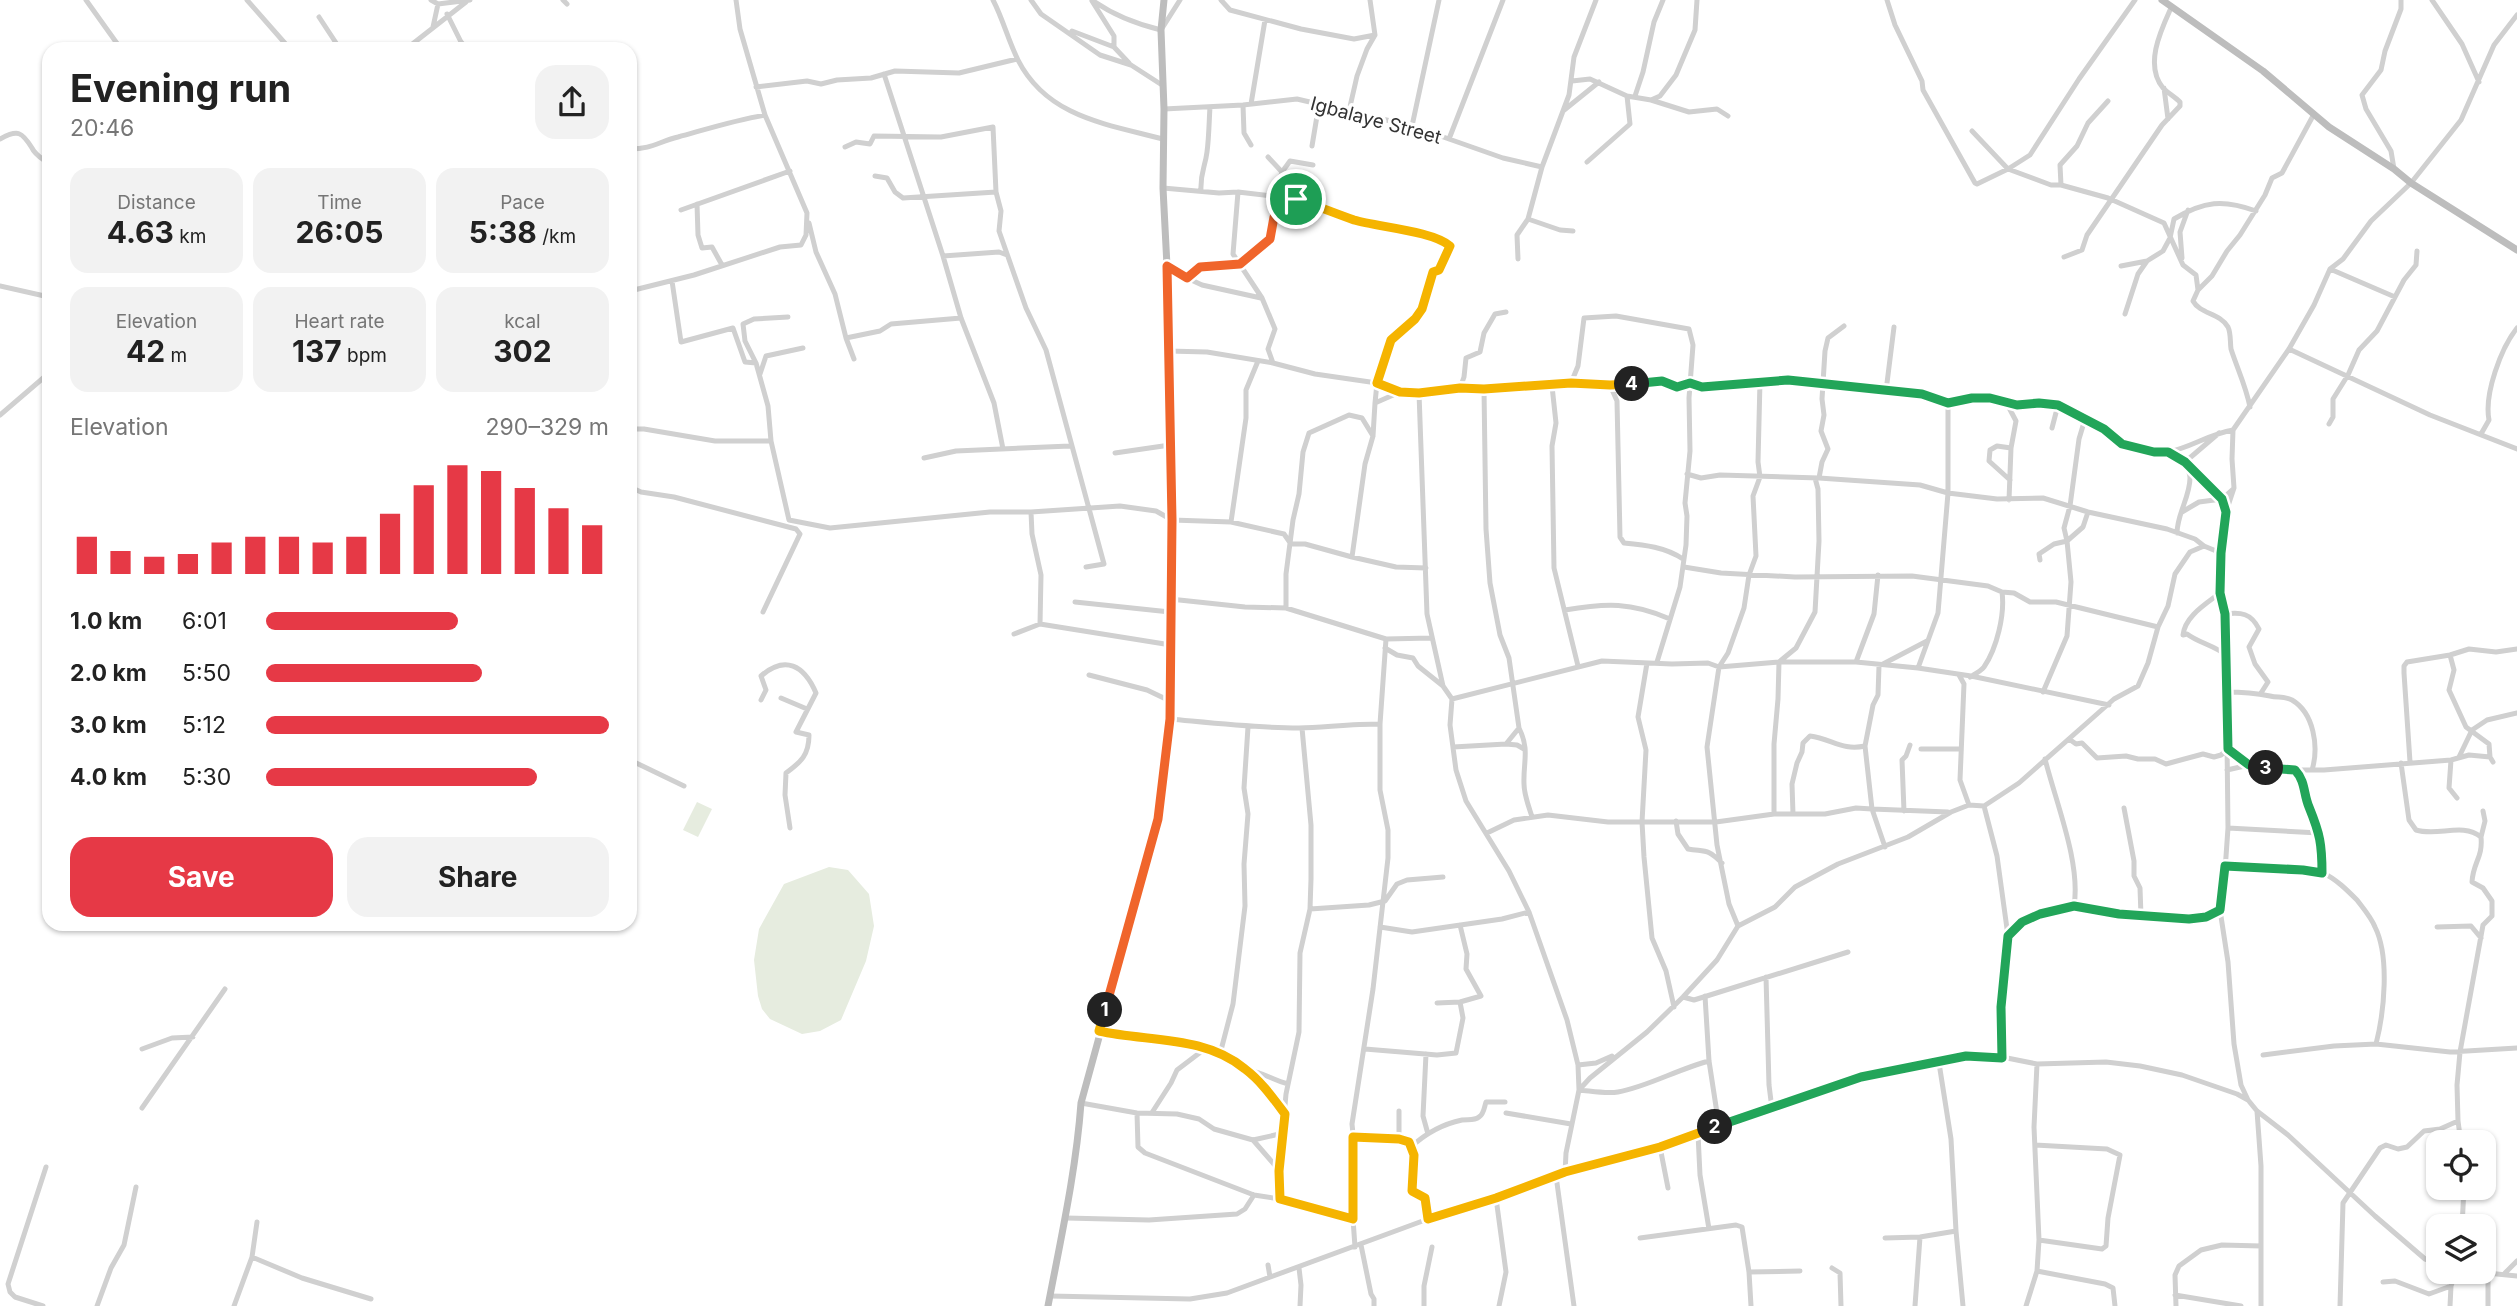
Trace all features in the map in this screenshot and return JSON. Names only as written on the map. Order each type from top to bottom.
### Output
[{"type":"street","points":[[86,0],[116,42]]},
{"type":"street","points":[[247,0],[284,42]]},
{"type":"street","points":[[431,0],[438,4],[468,1]]},
{"type":"street","points":[[736,0],[740,29],[765,115],[807,213],[816,252],[835,294],[854,359]]},
{"type":"street","points":[[993,0],[1017,59],[1037,90],[1065,110],[1163,139]]},
{"type":"street","points":[[1031,0],[1041,14],[1100,55],[1131,65]]},
{"type":"street","points":[[1091,0],[1114,36],[1114,47]]},
{"type":"street","points":[[1091,0],[1108,11],[1161,30]]},
{"type":"street","points":[[1048,1306],[1078,1147],[1082,1102],[1158,819],[1170,719],[1172,520],[1163,188],[1161,30],[1164,0]]},
{"type":"street","points":[[1161,30],[1180,0]]},
{"type":"street","points":[[1221,0],[1230,10],[1265,20],[1354,39],[1375,35]]},
{"type":"street","points":[[1349,111],[1357,76],[1375,35],[1370,0]]},
{"type":"street","points":[[1412,126],[1439,0]]},
{"type":"street","points":[[1449,139],[1503,0]]},
{"type":"street","points":[[1518,259],[1517,234],[1528,219],[1542,167],[1572,81],[1574,57],[1596,0]]},
{"type":"street","points":[[1635,96],[1654,22],[1663,0]]},
{"type":"street","points":[[1651,100],[1660,96],[1676,75],[1695,30],[1698,0]]},
{"type":"street","points":[[1887,0],[1895,25],[1922,81],[1923,90],[1972,179],[1978,184],[2030,155],[2135,0]]},
{"type":"street","points":[[2162,0],[2263,71],[2329,127],[2517,250]]},
{"type":"street","points":[[2394,169],[2391,151],[2366,109],[2362,95],[2381,70],[2402,0]]},
{"type":"street","points":[[2432,0],[2462,44],[2479,82]]},
{"type":"street","points":[[415,42],[447,14],[468,1]]},
{"type":"street","points":[[433,27],[438,4]]},
{"type":"street","points":[[2168,119],[2164,89],[2154,61],[2160,33],[2171,8]]},
{"type":"street","points":[[447,14],[461,42]]},
{"type":"street","points":[[2426,1259],[2349,1193],[2288,1135],[2257,1111],[2241,1085],[2220,910],[2228,828],[2225,614],[2220,593],[2221,553],[2226,512],[2234,488],[2233,430],[2289,349],[2314,305],[2330,269],[2343,259],[2371,221],[2411,183],[2461,120],[2494,45],[2517,15]]},
{"type":"street","points":[[319,17],[335,42]]},
{"type":"street","points":[[1251,104],[1265,20]]},
{"type":"street","points":[[1063,28],[1114,47],[1131,65],[1162,85]]},
{"type":"street","points":[[756,87],[807,81],[821,84],[895,71],[959,74],[1017,59]]},
{"type":"street","points":[[884,74],[961,318],[994,403],[1003,449]]},
{"type":"street","points":[[1572,81],[1590,79],[1627,96],[1651,100],[1689,112],[1717,109],[1728,116]]},
{"type":"street","points":[[1563,111],[1599,82]]},
{"type":"street","points":[[2064,257],[2082,250],[2087,235],[2168,119],[2180,106],[2180,102],[2164,89]]},
{"type":"street","points":[[1587,162],[1630,124],[1627,96]]},
{"type":"street","name":"Igbalaye Street","points":[[1164,108],[1243,105],[1297,99],[1412,126],[1503,159],[1542,167]]},
{"type":"street","points":[[2061,185],[2060,165],[2077,146],[2088,123],[2108,101]]},
{"type":"street","points":[[1312,146],[1318,104]]},
{"type":"street","points":[[1243,105],[1244,133],[1251,145]]},
{"type":"street","points":[[1201,191],[1200,172],[1209,140],[1210,107]]},
{"type":"street","points":[[2250,407],[2227,326],[2196,307],[2193,301],[2198,290],[2212,276],[2256,211],[2273,178],[2282,173],[2315,114]]},
{"type":"street","points":[[637,149],[649,149],[674,138],[765,115]]},
{"type":"street","points":[[845,147],[856,142],[870,144],[874,136],[941,137],[993,127],[996,192],[1001,211],[999,231],[1026,308],[1046,350],[1104,564],[1086,567]]},
{"type":"street","points":[[1972,131],[2008,169],[2051,185],[2061,185],[2113,200],[2164,223],[2182,265],[2196,275],[2198,290]]},
{"type":"street","points":[[0,139],[8,134],[21,134],[28,139],[32,150],[42,158]]},
{"type":"street","points":[[1268,157],[1282,172]]},
{"type":"street","points":[[1187,278],[1200,267],[1240,264],[1270,239],[1275,195],[1282,172],[1290,161],[1313,165]]},
{"type":"street","points":[[681,210],[790,171]]},
{"type":"street","points":[[875,176],[887,178],[895,192],[903,198],[996,192]]},
{"type":"street","points":[[1163,188],[1275,195],[1296,199],[1354,220],[1427,236],[1450,246],[1439,270],[1433,272],[1422,309],[1415,319],[1391,340],[1377,383],[1373,436],[1365,464],[1352,557]]},
{"type":"street","points":[[1238,192],[1233,254],[1262,298],[1275,329],[1268,349],[1273,363]]},
{"type":"street","points":[[1274,217],[1296,199]]},
{"type":"street","points":[[2121,266],[2147,261],[2163,251],[2174,219],[2188,210],[2222,202],[2234,203],[2256,211]]},
{"type":"street","points":[[697,204],[698,235],[702,248],[712,247],[722,265]]},
{"type":"street","points":[[2182,265],[2180,232],[2188,210]]},
{"type":"street","points":[[637,289],[780,247],[801,245],[806,234],[807,213]]},
{"type":"street","points":[[1528,219],[1560,230],[1573,231]]},
{"type":"street","points":[[2329,424],[2333,416],[2333,399],[2359,350],[2377,331],[2416,265],[2417,251]]},
{"type":"street","points":[[943,256],[999,252],[1007,256]]},
{"type":"street","points":[[2125,313],[2138,274],[2147,261]]},
{"type":"street","points":[[1167,266],[1202,285],[1262,298]]},
{"type":"street","points":[[2330,269],[2395,297]]},
{"type":"street","points":[[672,281],[681,342],[733,328],[745,362],[756,363]]},
{"type":"street","points":[[0,286],[42,295]]},
{"type":"street","points":[[1460,388],[1466,358],[1480,352],[1484,333],[1495,314],[1506,312]]},
{"type":"street","points":[[1571,383],[1578,366],[1584,318],[1616,316],[1689,329],[1693,345],[1684,567],[1681,587],[1657,662]]},
{"type":"street","points":[[788,317],[754,319],[743,324],[768,406],[771,441],[789,520],[830,528],[990,512],[1031,513],[1120,506],[1156,511],[1172,520],[1231,522],[1284,534],[1291,544]]},
{"type":"street","points":[[846,338],[880,331],[891,324],[961,318]]},
{"type":"street","points":[[1774,814],[1774,744],[1779,662],[1796,648],[1815,611],[1819,541],[1817,478],[1828,449],[1821,431],[1824,415],[1825,351],[1828,338],[1844,326]]},
{"type":"street","points":[[1886,391],[1894,327]]},
{"type":"street","points":[[2481,434],[2489,420],[2487,407],[2505,343],[2517,328]]},
{"type":"street","points":[[760,374],[766,356],[803,348]]},
{"type":"street","points":[[2289,349],[2430,415],[2517,449]]},
{"type":"street","points":[[1168,351],[1207,352],[1273,363],[1315,374],[1377,383],[1400,392],[1662,381],[1677,387],[1690,383],[1702,387],[1788,380],[1922,394],[1948,403],[1972,398],[1990,398],[2017,405],[2039,403],[2058,405],[2104,429],[2122,444],[2154,452],[2180,450],[2187,445],[2233,430]]},
{"type":"street","points":[[1250,360],[1253,369]]},
{"type":"street","points":[[1231,522],[1246,418],[1246,390],[1258,361]]},
{"type":"street","points":[[0,415],[42,379]]},
{"type":"street","points":[[1738,926],[1730,904],[1722,863],[1707,747],[1719,667],[1728,653],[1744,608],[1749,575],[1756,556],[1753,496],[1760,477],[1760,382]]},
{"type":"street","points":[[1610,385],[1617,401],[1620,537],[1624,543],[1658,547],[1683,559]]},
{"type":"street","points":[[1552,386],[1556,423],[1552,446],[1554,568],[1578,666]]},
{"type":"street","points":[[1689,398],[1702,387]]},
{"type":"street","points":[[1484,389],[1486,529],[1490,583],[1500,635],[1509,659],[1515,713],[1525,740],[1527,758],[1524,788],[1532,817]]},
{"type":"street","points":[[1375,403],[1400,392]]},
{"type":"street","points":[[1419,393],[1427,614],[1443,686]]},
{"type":"street","points":[[2006,402],[2016,421],[2011,448],[2009,500]]},
{"type":"street","points":[[1918,668],[1938,612],[1948,493],[1948,403]]},
{"type":"street","points":[[2052,428],[2058,405]]},
{"type":"street","points":[[1286,607],[1286,574],[1303,452],[1309,433],[1349,415],[1362,418],[1373,436]]},
{"type":"street","points":[[2043,692],[2067,636],[2071,607],[2064,528],[2070,506],[2074,464],[2085,419]]},
{"type":"street","points":[[637,429],[716,441],[771,441]]},
{"type":"street","points":[[2185,462],[2219,433]]},
{"type":"street","points":[[1115,453],[1170,445]]},
{"type":"street","points":[[924,458],[956,451],[1070,446]]},
{"type":"street","points":[[2010,480],[1992,465],[1989,457],[1990,450],[1997,446],[2011,448]]},
{"type":"street","points":[[2168,452],[2185,462],[2222,499],[2226,512]]},
{"type":"street","points":[[2167,529],[2182,512],[2190,478],[2185,462]]},
{"type":"street","points":[[1687,474],[1701,478],[1720,475],[1817,478],[1920,485],[1948,493],[2009,500],[2043,498],[2088,512],[2167,529],[2195,539],[2221,553]]},
{"type":"street","points":[[2182,512],[2199,502],[2222,499],[2234,488]]},
{"type":"street","points":[[637,490],[674,497],[796,529],[800,534],[763,612]]},
{"type":"street","points":[[2040,560],[2039,554],[2046,548],[2067,541],[2083,527],[2088,512]]},
{"type":"street","points":[[1031,513],[1032,534],[1041,575],[1040,624]]},
{"type":"street","points":[[2177,520],[2177,533]]},
{"type":"street","points":[[1291,544],[1305,544],[1396,568],[1426,568]]},
{"type":"street","points":[[1579,1090],[1674,1007],[1717,960],[1738,926],[1775,907],[1795,887],[1838,864],[1908,837],[1951,812],[1969,805],[1984,806],[2020,783],[2114,699],[2138,687],[2168,606],[2175,574],[2190,552],[2204,546]]},
{"type":"street","points":[[1684,567],[1749,575],[1912,576],[1988,586],[2002,592],[2014,593],[2030,602],[2046,601],[2158,627]]},
{"type":"street","points":[[1856,662],[1874,614],[1878,575]]},
{"type":"street","points":[[1964,684],[1983,669],[1991,653],[2004,605],[2002,592]]},
{"type":"street","points":[[2220,593],[2194,614],[2183,635],[2187,634],[2196,641],[2214,646],[2226,655]]},
{"type":"street","points":[[1170,599],[1244,607],[1286,607],[1386,639],[1431,638]]},
{"type":"street","points":[[1075,603],[1170,612]]},
{"type":"street","points":[[1564,610],[1615,604],[1646,609],[1670,619]]},
{"type":"street","points":[[2225,614],[2247,614],[2259,629],[2249,646],[2255,664],[2268,682],[2261,693]]},
{"type":"street","points":[[1014,634],[1040,624],[1171,645]]},
{"type":"street","points":[[1374,1306],[1353,1219],[1352,1124],[1385,901],[1388,830],[1380,790],[1380,724],[1386,639]]},
{"type":"street","points":[[1879,666],[1927,641]]},
{"type":"street","points":[[1385,648],[1397,655],[1413,658],[1418,666],[1443,686],[1452,699],[1450,725],[1456,770],[1466,801],[1487,833],[1529,912],[1567,1020],[1578,1065],[1579,1090],[1571,1124],[1565,1172]]},
{"type":"street","points":[[2410,762],[2404,666],[2412,660],[2451,655],[2469,649],[2496,653],[2517,649]]},
{"type":"street","points":[[2227,770],[2249,765],[2312,770],[2451,760],[2459,757],[2491,759],[2489,744],[2466,727],[2449,690],[2454,670],[2451,655]]},
{"type":"street","points":[[1452,699],[1602,661],[1708,663],[1719,667],[1779,662],[1856,662],[1971,676],[2109,705]]},
{"type":"street","points":[[1647,663],[1638,717],[1646,750],[1642,822],[1652,938],[1666,971],[1674,1007]]},
{"type":"street","points":[[761,700],[766,690],[761,676],[773,665],[797,668],[806,676],[816,693],[796,732],[809,735],[809,748],[798,765],[786,774],[785,794],[790,828]]},
{"type":"street","points":[[1879,666],[1878,695],[1873,705],[1864,746],[1872,809],[1885,847]]},
{"type":"street","points":[[1089,675],[1147,690],[1170,701]]},
{"type":"street","points":[[1959,675],[1964,684],[1960,780],[1969,805]]},
{"type":"street","points":[[2226,691],[2261,693],[2292,701],[2312,726],[2315,760],[2312,770]]},
{"type":"street","points":[[781,698],[807,709]]},
{"type":"street","points":[[2459,757],[2472,730],[2487,720],[2517,713]]},
{"type":"street","points":[[1170,719],[1248,727],[1302,728],[1335,724],[1380,724]]},
{"type":"street","points":[[1220,1054],[1233,1004],[1245,906],[1244,864],[1248,814],[1244,788],[1248,727]]},
{"type":"street","points":[[1280,1199],[1279,1171],[1288,1084],[1299,1032],[1300,953],[1310,909],[1311,825],[1302,728]]},
{"type":"street","points":[[1506,744],[1519,728]]},
{"type":"street","points":[[1793,814],[1792,783],[1803,743],[1810,736],[1823,737],[1843,748],[1864,746]]},
{"type":"street","points":[[2069,739],[2076,744],[2082,743],[2097,758],[2126,756],[2155,759],[2166,764],[2203,754],[2214,757],[2228,749]]},
{"type":"street","points":[[1453,747],[1506,744],[1524,749]]},
{"type":"street","points":[[1904,811],[1900,768],[1910,745]]},
{"type":"street","points":[[1921,749],[1961,749]]},
{"type":"street","points":[[2228,749],[2249,765]]},
{"type":"street","points":[[2045,760],[2068,840],[2076,894],[2074,906]]},
{"type":"street","points":[[2451,760],[2449,788],[2457,798]]},
{"type":"street","points":[[637,763],[684,786]]},
{"type":"street","points":[[2401,763],[2409,820],[2416,830],[2428,834],[2465,829],[2481,837]]},
{"type":"street","points":[[2295,770],[2302,778],[2319,833],[2323,850],[2322,873]]},
{"type":"street","points":[[1984,806],[1997,856],[2008,936],[2001,1007],[2002,1058]]},
{"type":"street","points":[[2124,808],[2134,861],[2134,876],[2140,888],[2141,916]]},
{"type":"street","points":[[1487,833],[1514,820],[1548,815],[1608,822],[1716,822],[1774,814],[1872,809],[1951,812]]},
{"type":"street","points":[[2459,1130],[2457,1085],[2460,1052],[2472,992],[2476,953],[2483,925],[2492,916],[2493,901],[2483,888],[2472,882],[2472,871],[2482,851],[2481,837],[2485,821],[2483,811]]},
{"type":"street","points":[[1676,821],[1678,834],[1688,849],[1711,852],[1722,863]]},
{"type":"street","points":[[2228,828],[2319,833]]},
{"type":"street","points":[[2225,866],[2322,873],[2348,891],[2364,908],[2376,928],[2381,950],[2384,1000],[2376,1044]]},
{"type":"street","points":[[1310,909],[1369,905],[1385,901],[1397,884],[1407,880],[1443,877]]},
{"type":"street","points":[[2008,936],[2022,922],[2040,914],[2074,906],[2141,916],[2189,919],[2206,917],[2220,910]]},
{"type":"street","points":[[1380,927],[1412,932],[1529,912]]},
{"type":"street","points":[[1437,1003],[1460,1002],[1481,996],[1466,969],[1467,954],[1460,925]]},
{"type":"street","points":[[2437,927],[2471,926],[2481,938]]},
{"type":"street","points":[[1683,997],[1694,1000],[1848,951]]},
{"type":"street","points":[[1766,977],[1772,1109]]},
{"type":"street","points":[[142,1108],[225,989]]},
{"type":"street","points":[[1705,996],[1709,1061],[1719,1126]]},
{"type":"street","points":[[1365,1049],[1426,1054],[1456,1053],[1463,1018],[1460,1002]]},
{"type":"street","points":[[1099,1031],[1206,1048],[1220,1054],[1247,1070],[1268,1091],[1285,1114]]},
{"type":"street","points":[[142,1049],[172,1038],[193,1037]]},
{"type":"street","points":[[2263,1055],[2376,1044],[2460,1052],[2517,1048]]},
{"type":"street","points":[[1153,1111],[1177,1070],[1206,1048]]},
{"type":"street","points":[[1578,1065],[1596,1063],[1620,1052]]},
{"type":"street","points":[[1426,1054],[1423,1116],[1428,1133]]},
{"type":"street","points":[[1050,1296],[1190,1299],[1227,1293],[1565,1172],[1660,1147],[1861,1077],[1966,1056],[2037,1063],[2106,1062],[2140,1066],[2182,1075],[2248,1100]]},
{"type":"street","points":[[1579,1090],[1615,1092],[1639,1087],[1672,1072],[1709,1061]]},
{"type":"street","points":[[1939,1063],[1951,1139],[1963,1306]]},
{"type":"street","points":[[2026,1306],[2037,1271],[2039,1240],[2035,1145],[2037,1063]]},
{"type":"street","points":[[1247,1070],[1260,1072],[1274,1081],[1288,1084]]},
{"type":"street","points":[[1082,1102],[1199,1119],[1214,1129],[1253,1140],[1284,1133]]},
{"type":"street","points":[[1411,1147],[1428,1133],[1464,1120],[1476,1120],[1482,1115],[1486,1102],[1505,1102]]},
{"type":"street","points":[[1399,1111],[1399,1139]]},
{"type":"street","points":[[2257,1111],[2261,1166],[2261,1306]]},
{"type":"street","points":[[1137,1112],[1138,1147],[1145,1153],[1254,1195],[1280,1199],[1353,1219]]},
{"type":"street","points":[[1506,1113],[1571,1124]]},
{"type":"street","points":[[2340,1306],[2343,1203],[2349,1193],[2380,1148],[2386,1145],[2398,1149],[2407,1147],[2424,1130],[2440,1129],[2458,1121]]},
{"type":"street","points":[[1698,1134],[1700,1175],[1709,1229]]},
{"type":"street","points":[[1353,1137],[1406,1140],[1414,1155],[1411,1188],[1414,1193],[1425,1198],[1428,1219]]},
{"type":"street","points":[[1253,1140],[1279,1171]]},
{"type":"street","points":[[2035,1145],[2106,1149],[2120,1155],[2108,1218],[2106,1246],[2102,1249],[2039,1240]]},
{"type":"street","points":[[1660,1147],[1668,1188]]},
{"type":"street","points":[[43,1306],[15,1297],[9,1292],[8,1283],[46,1167]]},
{"type":"street","points":[[1556,1177],[1574,1306]]},
{"type":"street","points":[[97,1306],[111,1268],[124,1245],[136,1187]]},
{"type":"street","points":[[1066,1218],[1149,1220],[1237,1214],[1245,1209],[1254,1195]]},
{"type":"street","points":[[1496,1198],[1506,1272],[1499,1306]]},
{"type":"street","points":[[234,1306],[252,1257],[257,1222]]},
{"type":"street","points":[[1640,1238],[1736,1225],[1742,1227],[1751,1306]]},
{"type":"street","points":[[1885,1238],[1920,1237],[1956,1231]]},
{"type":"street","points":[[1916,1306],[1920,1237]]},
{"type":"street","points":[[2176,1306],[2175,1275],[2179,1266],[2201,1250],[2222,1245],[2261,1246]]},
{"type":"street","points":[[1424,1306],[1424,1286],[1432,1247]]},
{"type":"street","points":[[252,1257],[302,1278],[371,1299]]},
{"type":"street","points":[[2505,1273],[2517,1261]]},
{"type":"street","points":[[1268,1265],[1270,1277]]},
{"type":"street","points":[[1299,1268],[1300,1306]]},
{"type":"street","points":[[1832,1268],[1840,1273],[1841,1306]]},
{"type":"street","points":[[1749,1272],[1800,1271]]},
{"type":"street","points":[[2037,1271],[2105,1284],[2113,1288],[2115,1306]]},
{"type":"street","points":[[2496,1274],[2517,1276]]},
{"type":"street","points":[[2383,1282],[2395,1282],[2429,1294],[2451,1286],[2450,1306]]},
{"type":"street","points":[[2488,1284],[2488,1306]]},
{"type":"street","points":[[2175,1295],[2242,1306]]},
{"type":"shaded area","points":[[697,802],[712,809],[698,837],[683,830]]},
{"type":"shaded area","points":[[829,867],[848,870],[869,894],[874,926],[866,961],[841,1020],[820,1031],[802,1034],[770,1019],[762,1009],[754,960],[759,929],[784,884]]},
{"type":"route","points":[[1296,199],[1354,220],[1418,233],[1450,246],[1439,270],[1433,272],[1422,309],[1415,319],[1391,340],[1384,360],[1377,383],[1400,392],[1662,381],[1677,387],[1690,383],[1702,387],[1788,380],[1922,394],[1948,403],[1972,398],[1990,398],[2017,405],[2058,405],[2104,429],[2122,444],[2154,452],[2168,452],[2185,462],[2222,499],[2226,512],[2220,593],[2225,614],[2228,749],[2249,765],[2295,770],[2302,778],[2309,807],[2322,839],[2322,873],[2225,866],[2220,910],[2206,917],[2189,919],[2119,914],[2074,906],[2040,914],[2022,922],[2008,936],[2001,1007],[2002,1058],[1966,1056],[1861,1077],[1660,1147],[1565,1172],[1496,1198],[1428,1219],[1427,1200],[1414,1193],[1411,1188],[1414,1155],[1409,1142],[1404,1139],[1353,1137],[1353,1219],[1280,1199],[1279,1171],[1285,1114],[1268,1091],[1247,1070],[1206,1048],[1099,1031],[1158,819],[1170,719],[1172,520],[1167,266],[1187,278],[1200,267],[1240,264],[1270,239],[1274,217],[1296,199]]}]
